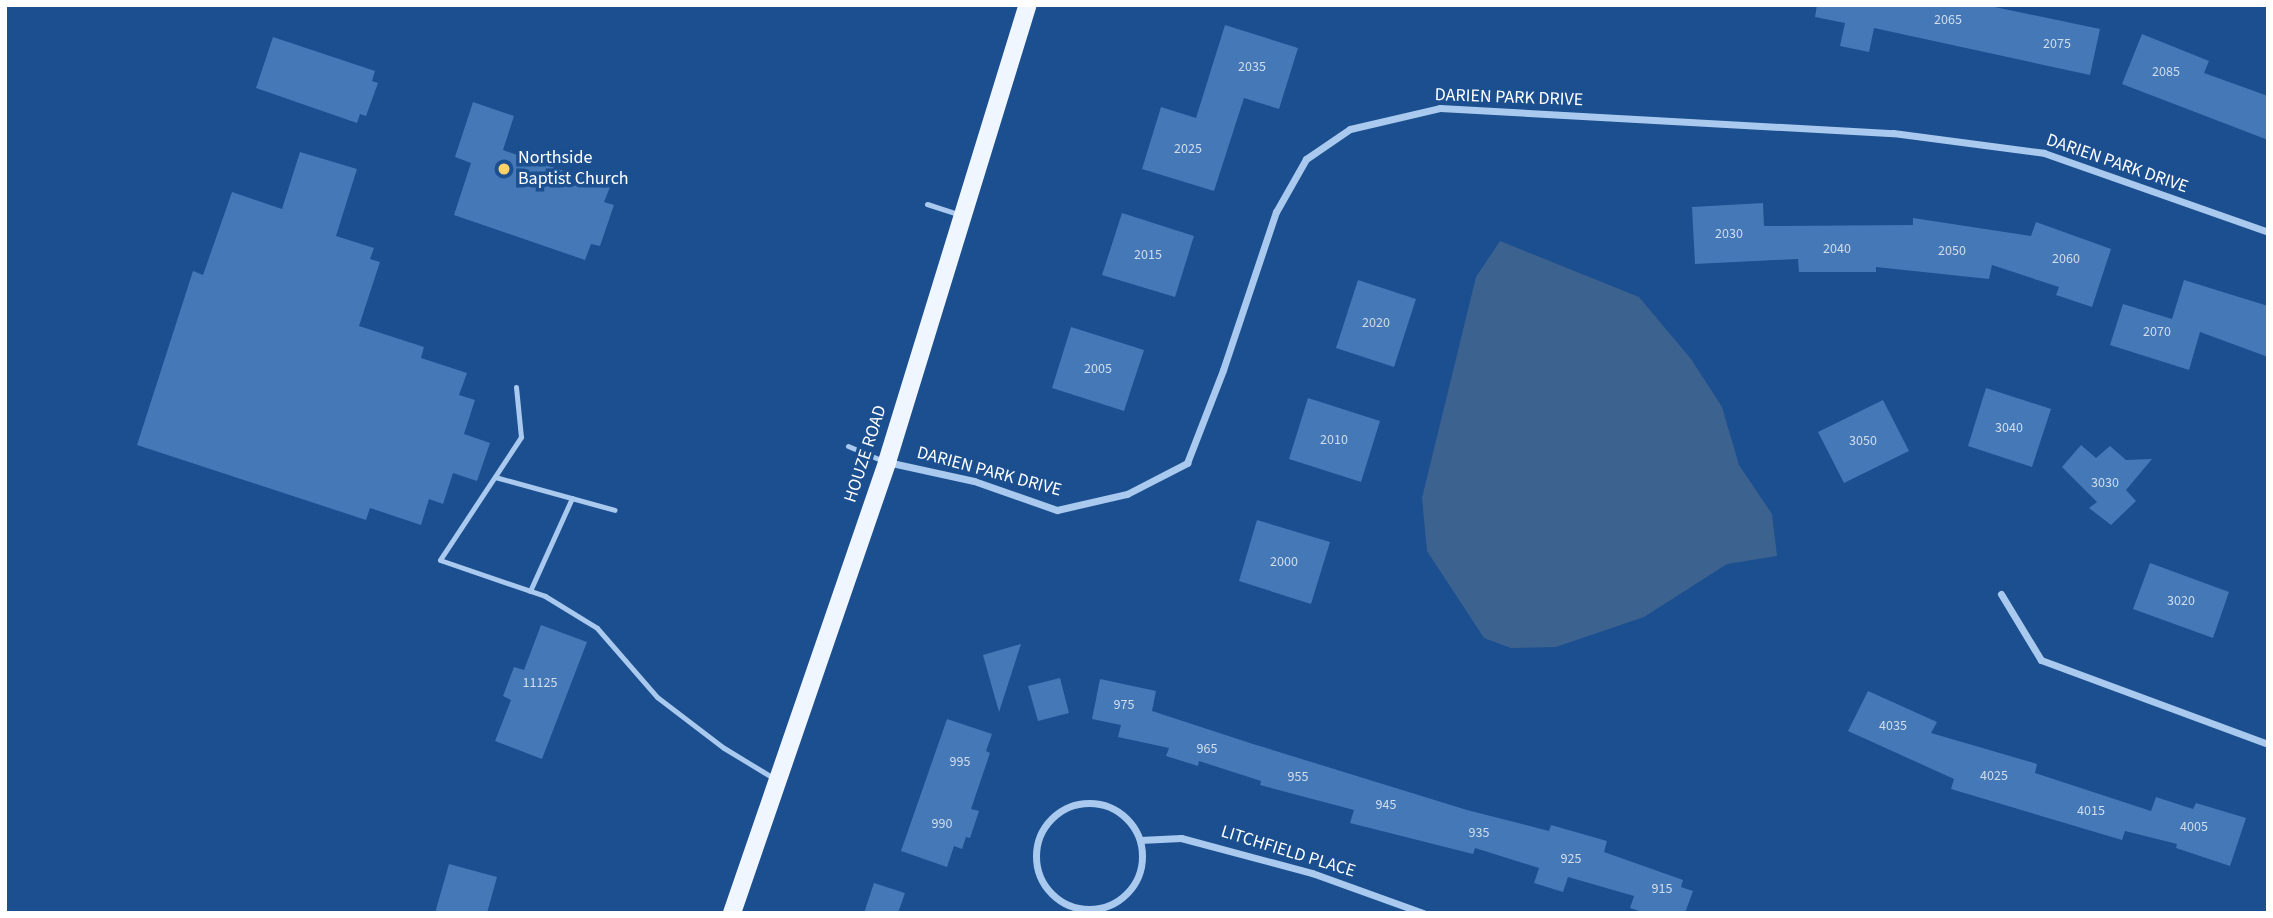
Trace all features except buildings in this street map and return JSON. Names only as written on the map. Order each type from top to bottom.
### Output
[{"type":"main road","name":"HOUZE ROAD","points":[[732,913],[887,462],[1028,5]]},
{"type":"street","name":"DARIEN PARK DRIVE","points":[[887,462],[974,481],[1057,510],[1127,494],[1187,463],[1223,370],[1276,212],[1306,159],[1350,129],[1440,108],[1893,133],[2044,153],[2268,232]]},
{"type":"street","points":[[2001,594],[2041,660],[2268,744]]},
{"type":"street","points":[[1103,804],[1119,812],[1140,840],[1140,874],[1118,901],[1102,908],[1084,909],[1060,900],[1042,881],[1036,864],[1042,830],[1068,807],[1103,804]]},
{"type":"street","name":"LITCHFIELD PLACE","points":[[1140,840],[1181,838],[1312,873],[1423,913]]},
{"type":"lane","points":[[927,204],[964,216]]},
{"type":"lane","points":[[516,387],[520,437],[440,560],[530,591],[597,628],[657,697],[724,748],[778,780]]},
{"type":"lane","points":[[848,446],[887,462]]},
{"type":"lane","points":[[495,477],[615,510]]},
{"type":"lane","points":[[530,591],[572,498]]},
{"type":"water","points":[[1500,241],[1639,297],[1691,359],[1722,407],[1739,465],[1772,514],[1777,556],[1727,564],[1644,617],[1556,647],[1511,648],[1484,638],[1427,551],[1422,498],[1476,277]]},
{"type":"place","name":"Northside Baptist Church","points":[[504,169]]}]
